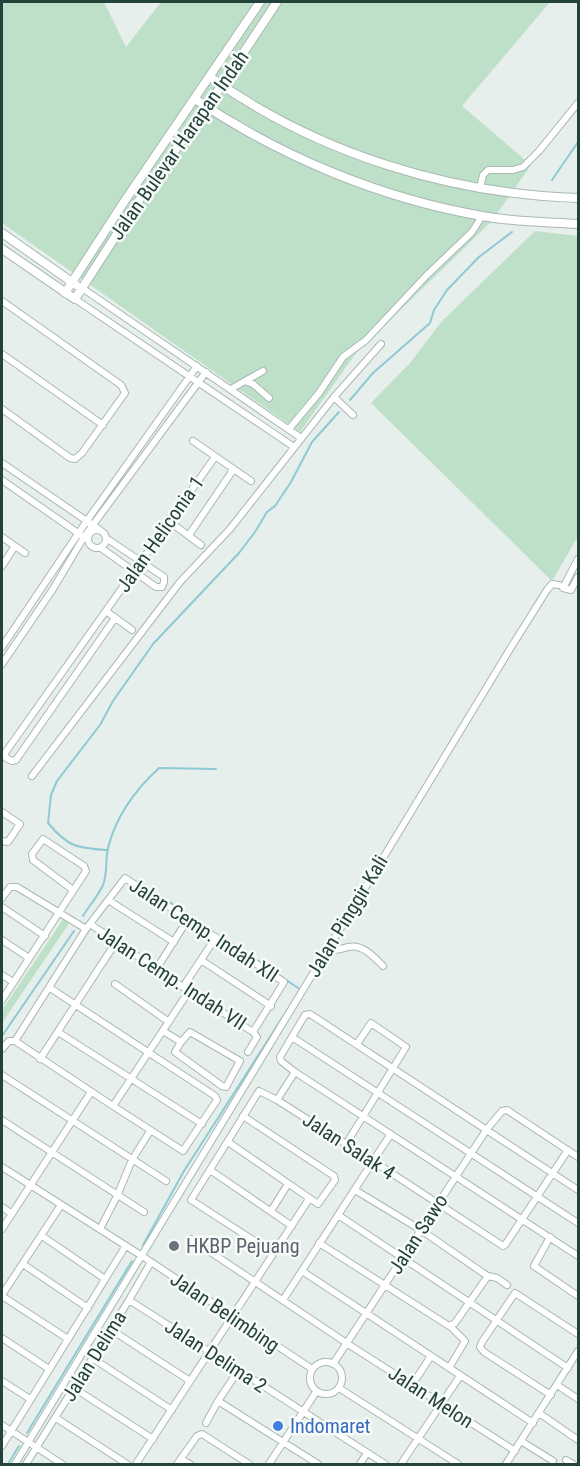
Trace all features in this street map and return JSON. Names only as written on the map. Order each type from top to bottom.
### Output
[{"type":"street","name":"Jalan Bulevar Harapan Indah","points":[[65,293],[124,201],[260,2]]},
{"type":"street","name":"Jalan Bulevar Harapan Indah","points":[[75,299],[135,206],[222,85],[277,2]]},
{"type":"street","points":[[210,77],[262,110],[375,162],[436,180],[480,188],[544,197],[579,198]]},
{"type":"street","points":[[195,99],[249,133],[321,168],[364,185],[427,205],[482,216],[530,222],[579,224]]},
{"type":"street","points":[[480,188],[483,175],[488,170],[513,170],[528,163],[579,103]]},
{"type":"street","points":[[288,429],[319,393],[343,357],[366,340],[426,276],[472,232],[482,216]]},
{"type":"street","points":[[2,233],[301,438]]},
{"type":"street","points":[[2,249],[294,447]]},
{"type":"street","points":[[2,301],[124,388],[125,396],[78,458],[70,458],[2,409]]},
{"type":"street","points":[[32,776],[180,582],[236,522],[334,397],[381,344]]},
{"type":"street","points":[[2,354],[103,425]]},
{"type":"street","points":[[2,664],[53,589],[89,524],[197,366]]},
{"type":"street","points":[[231,389],[263,371]]},
{"type":"street","points":[[89,524],[206,372]]},
{"type":"street","points":[[245,381],[253,384],[269,398]]},
{"type":"street","points":[[334,397],[353,415]]},
{"type":"street","points":[[193,441],[251,481]]},
{"type":"street","name":"Jalan Heliconia 1","points":[[115,618],[16,760],[6,758],[5,753],[215,457]]},
{"type":"street","points":[[2,464],[164,577],[164,585],[156,586],[101,548],[92,547],[83,537],[2,480]]},
{"type":"street","points":[[189,535],[233,470]]},
{"type":"street","points":[[170,522],[201,545]]},
{"type":"street","points":[[2,647],[83,537],[93,531],[100,531]]},
{"type":"street","points":[[2,537],[25,553]]},
{"type":"street","points":[[101,548],[106,538]]},
{"type":"street","points":[[2,566],[15,546]]},
{"type":"street","points":[[118,559],[124,550]]},
{"type":"street","points":[[579,559],[562,587],[569,591],[576,589],[579,577]]},
{"type":"street","name":"Jalan Pinggir Kali","points":[[15,1464],[25,1440],[540,600],[552,584],[559,585]]},
{"type":"street","points":[[106,612],[132,630]]},
{"type":"street","points":[[2,812],[20,824],[8,842],[2,841]]},
{"type":"street","points":[[2,1000],[86,871],[86,868],[43,839],[32,854],[32,859],[73,890]]},
{"type":"street","name":"Jalan Cemp. Indah XII","points":[[15,1041],[50,988],[86,926],[125,878],[284,982],[253,1032]]},
{"type":"street","name":"Jalan Cemp. Indah VII","points":[[2,898],[10,887],[17,887],[116,942],[253,1032]]},
{"type":"street","points":[[108,900],[174,942]]},
{"type":"street","points":[[2,907],[45,936]]},
{"type":"street","points":[[157,968],[188,919]]},
{"type":"street","points":[[113,1106],[169,1022],[201,960],[216,937]]},
{"type":"street","points":[[2,940],[29,958]]},
{"type":"street","points":[[40,1059],[116,942]]},
{"type":"street","points":[[328,949],[338,951],[353,946],[360,947],[383,966]]},
{"type":"street","points":[[201,960],[271,1006]]},
{"type":"street","points":[[2,975],[13,982]]},
{"type":"street","points":[[115,984],[169,1022]]},
{"type":"street","points":[[2,1049],[9,1041],[15,1041],[183,1151],[202,1124],[216,1101],[216,1097],[50,988]]},
{"type":"street","points":[[579,1190],[308,1014],[279,1059],[390,1135],[579,1256]]},
{"type":"street","points":[[346,1144],[406,1047],[371,1023],[357,1044]]},
{"type":"street","points":[[163,1031],[181,1042]]},
{"type":"street","points":[[58,1032],[202,1124]]},
{"type":"street","points":[[190,1032],[239,1060],[240,1063],[228,1085],[222,1086],[175,1053],[181,1042],[190,1032]]},
{"type":"street","points":[[248,1052],[257,1037],[253,1032]]},
{"type":"street","points":[[292,1037],[579,1223]]},
{"type":"street","points":[[278,1100],[295,1072]]},
{"type":"street","points":[[2,1075],[166,1181]]},
{"type":"street","name":"Jalan Salak 4","points":[[243,1116],[258,1092],[261,1091],[374,1161],[503,1246],[522,1219]]},
{"type":"street","points":[[2,1229],[91,1092]]},
{"type":"street","name":"Jalan Sawo","points":[[333,1364],[471,1153],[502,1111],[507,1110],[568,1150]]},
{"type":"street","points":[[228,1142],[309,1198],[320,1203],[335,1177],[243,1116],[191,1200],[273,1253]]},
{"type":"street","points":[[2,1120],[144,1212]]},
{"type":"street","points":[[100,1229],[132,1160],[150,1131]]},
{"type":"street","points":[[283,1300],[390,1135]]},
{"type":"street","points":[[522,1219],[568,1150],[579,1157]]},
{"type":"street","name":"Jalan Belimbing","points":[[2,1167],[312,1369]]},
{"type":"street","points":[[210,1170],[292,1226]]},
{"type":"street","points":[[271,1211],[288,1184]]},
{"type":"street","points":[[355,1190],[421,1230],[488,1276],[497,1278],[507,1285]]},
{"type":"street","points":[[136,1464],[309,1198]]},
{"type":"street","points":[[61,1205],[2,1295],[68,1339]]},
{"type":"street","points":[[2,1207],[12,1214]]},
{"type":"street","points":[[338,1215],[568,1368]]},
{"type":"street","points":[[42,1236],[105,1279]]},
{"type":"street","points":[[550,1237],[534,1266],[579,1296]]},
{"type":"street","name":"Jalan Melon","points":[[191,1239],[515,1451]]},
{"type":"street","points":[[320,1243],[442,1324],[450,1326],[465,1341],[449,1368]]},
{"type":"street","points":[[2,1446],[105,1279],[128,1248]]},
{"type":"street","name":"Jalan Delima","points":[[26,1464],[151,1262]]},
{"type":"street","points":[[23,1264],[88,1308]]},
{"type":"street","points":[[302,1270],[533,1423]]},
{"type":"street","points":[[450,1326],[455,1323],[488,1276]]},
{"type":"street","points":[[551,1395],[481,1350],[482,1342],[513,1294],[516,1293],[579,1334]]},
{"type":"street","name":"Jalan Delima 2","points":[[129,1300],[385,1464]]},
{"type":"street","points":[[110,1329],[190,1381]]},
{"type":"street","points":[[2,1338],[49,1369]]},
{"type":"street","points":[[506,1464],[568,1368],[576,1360],[579,1351]]},
{"type":"street","points":[[412,1385],[431,1356]]},
{"type":"street","points":[[92,1358],[172,1410]]},
{"type":"street","points":[[321,1362],[333,1364],[342,1377],[339,1388],[327,1394],[315,1392],[309,1376],[312,1369],[321,1362]]},
{"type":"street","points":[[206,1422],[238,1371]]},
{"type":"street","points":[[401,1464],[460,1376]]},
{"type":"street","points":[[2,1381],[30,1399]]},
{"type":"street","points":[[557,1385],[579,1399]]},
{"type":"street","points":[[74,1388],[153,1439]]},
{"type":"street","points":[[339,1388],[458,1464]]},
{"type":"street","points":[[269,1464],[315,1392]]},
{"type":"street","points":[[218,1401],[318,1464]]},
{"type":"street","points":[[539,1413],[579,1440]]},
{"type":"street","points":[[56,1418],[127,1464]]},
{"type":"street","points":[[2,1425],[62,1464]]},
{"type":"street","points":[[190,1464],[179,1462],[197,1436],[202,1434],[249,1464]]},
{"type":"street","points":[[521,1441],[553,1461]]},
{"type":"street","points":[[360,1464],[367,1453]]},
{"type":"street","points":[[566,1460],[573,1464]]},
{"type":"green space","points":[[2,2],[104,2],[126,47],[161,2],[550,2],[462,106],[531,165],[491,222],[356,353],[300,432],[2,223]]},
{"type":"green space","points":[[535,231],[578,236],[578,536],[552,581],[371,403],[410,363],[442,321]]},
{"type":"green space","points":[[66,915],[72,919],[2,1023],[2,1010]]},
{"type":"waterway","points":[[552,180],[578,142]]},
{"type":"waterway","points":[[350,400],[373,373],[430,323],[434,310],[447,290],[479,257],[512,232]]},
{"type":"waterway","points":[[107,850],[74,845],[61,837],[48,823],[51,795],[57,781],[100,725],[113,701],[153,644],[239,553],[291,482],[312,442],[339,412]]},
{"type":"waterway","points":[[83,916],[103,885],[108,848],[116,825],[121,814],[142,785],[159,768],[216,769]]},
{"type":"waterway","points":[[148,888],[211,929]]},
{"type":"waterway","points":[[2,1036],[74,931]]},
{"type":"waterway","points":[[223,937],[301,990]]},
{"type":"waterway","points":[[143,1245],[184,1171],[288,1009]]},
{"type":"waterway","points":[[27,1433],[132,1261]]},
{"type":"waterway","points":[[8,1464],[19,1446]]},
{"type":"place","name":"HKBP Pejuang","points":[[174,1246]]},
{"type":"place","name":"Indomaret","points":[[278,1426]]}]
